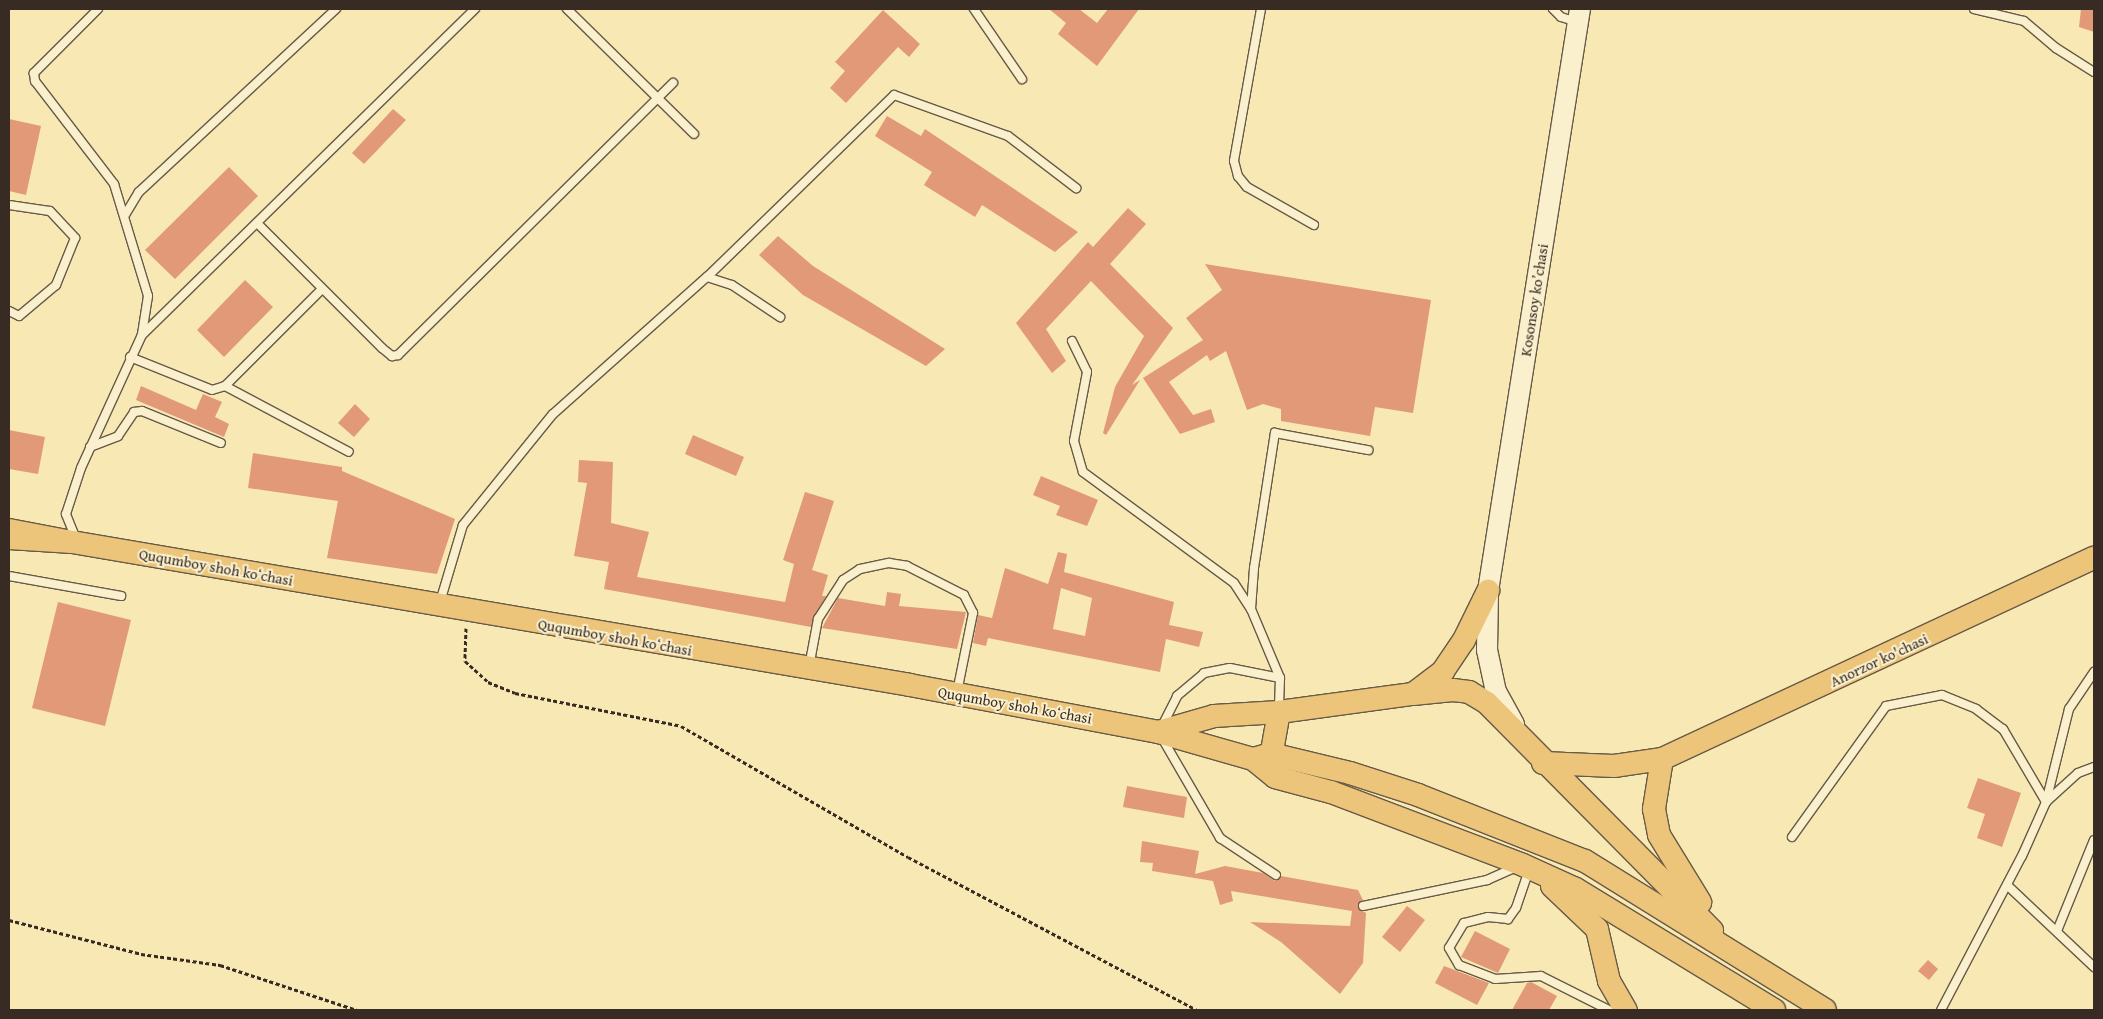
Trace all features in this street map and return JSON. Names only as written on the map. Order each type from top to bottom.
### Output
[{"type":"main road","name":"Kosonsoy ko’chasi","points":[[1518,732],[1494,684],[1487,650],[1488,591],[1579,16]]},
{"type":"main road","name":"Ququmboy shoh koʻchasi","points":[[9,539],[75,542],[808,670],[957,694],[1158,732],[1259,760]]},
{"type":"main road","name":"Anorzor ko'chasi","points":[[1543,763],[1614,766],[1662,759],[2094,558]]},
{"type":"main road","points":[[1413,694],[1443,671],[1464,640],[1488,591]]},
{"type":"main road","points":[[1158,732],[1214,716],[1279,712],[1413,694],[1469,692],[1518,732],[1543,763],[1741,958]]},
{"type":"main road","points":[[1259,760],[1279,712]]},
{"type":"main road","points":[[1662,759],[1654,809],[1659,835],[1682,877],[1741,958]]},
{"type":"main road","points":[[1259,760],[1275,777],[1332,792],[1528,867],[1576,889],[1774,1010]]},
{"type":"main road","points":[[1259,760],[1418,795],[1584,860],[1825,1010]]},
{"type":"main road","points":[[1528,867],[1597,929],[1609,981],[1626,1010]]},
{"type":"lane","points":[[98,9],[34,73],[35,81],[114,184],[125,215],[148,296],[142,335]]},
{"type":"lane","points":[[125,215],[139,192],[336,9]]},
{"type":"lane","points":[[75,542],[66,514],[90,447],[130,357],[142,335],[475,9]]},
{"type":"lane","points":[[567,9],[694,134]]},
{"type":"lane","points":[[974,9],[1022,79]]},
{"type":"lane","points":[[1261,9],[1234,161],[1238,176],[1247,187],[1314,225]]},
{"type":"lane","points":[[1553,9],[1561,17],[1579,16]]},
{"type":"lane","points":[[1974,9],[2024,21],[2056,48],[2094,72]]},
{"type":"lane","points":[[257,223],[382,348],[392,356],[398,354],[673,83]]},
{"type":"lane","points":[[439,606],[462,525],[554,414],[707,277],[894,95],[1008,136],[1076,188]]},
{"type":"lane","points":[[9,204],[50,211],[75,238],[56,284],[19,316],[9,311]]},
{"type":"lane","points":[[707,277],[732,285],[780,317]]},
{"type":"lane","points":[[130,357],[190,384],[212,390],[225,386],[322,288]]},
{"type":"lane","points":[[1072,340],[1087,372],[1074,442],[1083,472],[1234,583],[1251,609],[1280,678],[1279,712]]},
{"type":"lane","points":[[225,386],[349,452]]},
{"type":"lane","points":[[90,447],[118,436],[134,412],[142,410],[221,443]]},
{"type":"lane","points":[[1251,609],[1254,568],[1275,433],[1368,450]]},
{"type":"lane","points":[[808,670],[818,619],[843,580],[860,569],[890,563],[907,566],[964,595],[973,613],[957,694]]},
{"type":"lane","points":[[9,576],[121,596]]},
{"type":"lane","points":[[1276,876],[1220,838],[1158,732],[1177,696],[1204,673],[1230,668],[1280,678]]},
{"type":"lane","points":[[1942,1010],[2007,885],[2046,802],[2069,709],[2094,672]]},
{"type":"lane","points":[[1792,837],[1886,706],[1942,696],[1976,709],[2003,729],[2046,802]]},
{"type":"lane","points":[[2046,802],[2078,773],[2094,766]]},
{"type":"lane","points":[[2057,932],[2094,840]]},
{"type":"lane","points":[[1363,906],[1487,880],[1528,867]]},
{"type":"lane","points":[[1528,867],[1516,908],[1508,918],[1488,917],[1464,923],[1449,948],[1459,965],[1495,979],[1541,976],[1609,1010]]},
{"type":"lane","points":[[2007,885],[2094,967]]},
{"type":"path","points":[[466,611],[465,661],[488,682],[515,693],[681,726],[908,857],[1197,1010]]},
{"type":"path","points":[[9,920],[141,954],[220,965],[357,1010]]},
{"type":"building","points":[[1049,9],[1079,9],[1097,23],[1108,9],[1139,9],[1097,66],[1058,34],[1066,23]]},
{"type":"building","points":[[2081,9],[2094,9],[2094,32],[2079,27]]},
{"type":"building","points":[[883,10],[920,44],[909,57],[898,47],[846,103],[830,88],[845,71],[835,62]]},
{"type":"building","points":[[393,109],[406,120],[364,164],[352,153]]},
{"type":"building","points":[[887,116],[921,136],[925,129],[1078,232],[1055,252],[982,205],[975,217],[924,185],[932,172],[875,136]]},
{"type":"building","points":[[9,119],[41,126],[26,195],[9,191]]},
{"type":"building","points":[[229,167],[258,196],[175,279],[145,250]]},
{"type":"building","points":[[1128,208],[1146,224],[1110,264],[1173,328],[1132,385],[1140,380],[1106,435],[1103,433],[1115,387],[1144,336],[1091,281],[1046,329],[1066,361],[1052,373],[1016,323],[1088,242],[1093,247]]},
{"type":"building","points":[[778,236],[813,266],[945,349],[926,366],[803,295],[759,255]]},
{"type":"building","points":[[1205,264],[1431,300],[1413,413],[1375,407],[1370,436],[1281,421],[1281,409],[1263,404],[1247,410],[1226,351],[1210,361],[1207,355],[1169,382],[1193,415],[1211,409],[1215,422],[1180,434],[1143,378],[1203,340],[1186,318],[1222,290]]},
{"type":"building","points":[[245,280],[273,307],[224,357],[197,330]]},
{"type":"building","points":[[141,386],[196,410],[203,394],[222,402],[215,417],[229,424],[224,437],[136,400]]},
{"type":"building","points":[[355,404],[370,419],[354,437],[338,423]]},
{"type":"building","points":[[9,430],[45,437],[38,474],[9,469]]},
{"type":"building","points":[[693,435],[744,457],[736,476],[685,454]]},
{"type":"building","points":[[253,453],[342,467],[342,471],[455,519],[437,574],[327,558],[338,501],[248,488]]},
{"type":"building","points":[[579,460],[613,462],[611,523],[649,532],[637,577],[785,602],[794,564],[783,560],[805,492],[834,501],[812,570],[828,575],[822,596],[826,596],[811,627],[604,589],[609,562],[574,556],[587,483],[578,482]]},
{"type":"building","points":[[1041,476],[1098,500],[1087,526],[1056,515],[1060,506],[1033,495]]},
{"type":"building","points":[[1058,552],[1067,554],[1064,572],[1174,602],[1169,625],[1203,632],[1199,647],[1166,639],[1160,672],[988,638],[986,646],[973,643],[978,615],[992,618],[1005,568],[1048,584]],"holes":[[[1061,588],[1092,598],[1085,636],[1053,629]]]},
{"type":"building","points":[[887,592],[901,594],[899,606],[966,612],[957,649],[822,628],[838,598],[885,606]]},
{"type":"building","points":[[58,602],[131,620],[105,726],[32,708]]},
{"type":"building","points":[[1978,778],[2021,793],[2002,847],[1977,838],[1985,814],[1967,808]]},
{"type":"building","points":[[1127,786],[1187,797],[1184,818],[1123,807]]},
{"type":"building","points":[[1142,841],[1199,851],[1195,874],[1225,866],[1263,873],[1275,881],[1281,876],[1358,890],[1363,900],[1358,908],[1366,913],[1363,963],[1340,994],[1281,942],[1250,922],[1350,926],[1352,911],[1231,891],[1233,901],[1220,905],[1213,881],[1152,871],[1153,863],[1140,862]]},
{"type":"building","points":[[1407,906],[1425,920],[1400,952],[1382,937]]},
{"type":"building","points":[[1475,931],[1510,949],[1498,973],[1461,957]]},
{"type":"building","points":[[1928,960],[1938,969],[1929,980],[1918,971]]},
{"type":"building","points":[[1444,966],[1489,983],[1477,1005],[1435,983]]},
{"type":"building","points":[[1531,982],[1557,996],[1549,1010],[1512,1010],[1527,983]]}]
